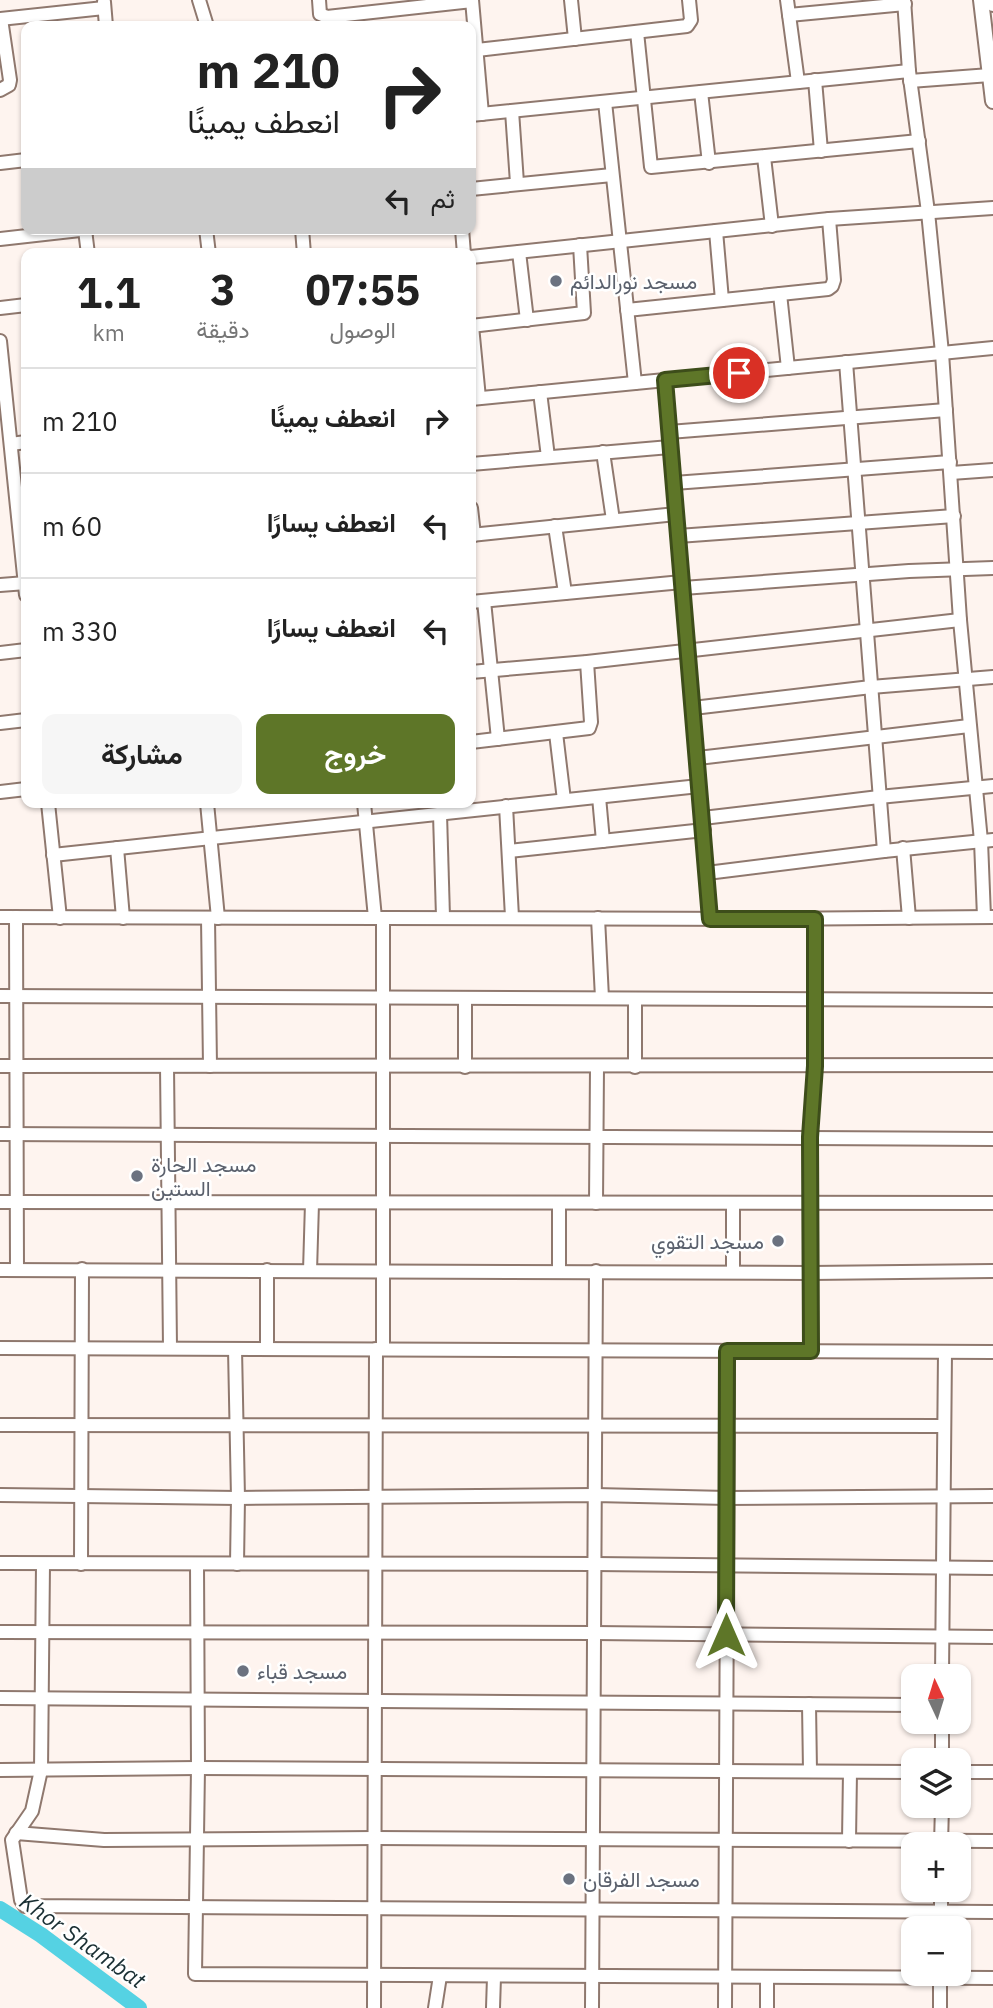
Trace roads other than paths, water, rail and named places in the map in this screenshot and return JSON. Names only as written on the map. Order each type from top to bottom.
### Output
[{"type":"main road","points":[[981,0],[993,102]]},
{"type":"street","points":[[199,0],[205,21]]},
{"type":"street","points":[[318,0],[320,14],[327,17],[472,0],[474,21]]},
{"type":"street","points":[[571,0],[575,39]]},
{"type":"street","points":[[477,50],[687,26],[691,20],[689,0]]},
{"type":"street","points":[[787,0],[797,82]]},
{"type":"street","points":[[0,917],[989,917],[987,841],[976,787],[969,726],[942,353],[928,212],[910,76],[905,2],[789,15]]},
{"type":"street","points":[[0,90],[9,85],[10,80],[1,19],[104,4]]},
{"type":"street","points":[[637,32],[651,167],[919,141]]},
{"type":"street","points":[[476,40],[476,115],[815,80],[990,75]]},
{"type":"street","points":[[815,80],[821,151]]},
{"type":"street","points":[[701,92],[709,163]]},
{"type":"street","points":[[605,102],[635,383]]},
{"type":"street","points":[[512,111],[517,183]]},
{"type":"street","points":[[764,157],[772,226]]},
{"type":"street","points":[[0,163],[21,161]]},
{"type":"street","points":[[476,188],[612,175]]},
{"type":"street","points":[[476,256],[829,219],[993,208]]},
{"type":"street","points":[[627,310],[823,290],[832,286],[834,280],[829,219]]},
{"type":"street","points":[[716,231],[722,300]]},
{"type":"street","points":[[0,239],[39,235]]},
{"type":"street","points":[[476,325],[584,312],[580,246]]},
{"type":"street","points":[[519,252],[527,320]]},
{"type":"street","points":[[780,294],[788,368]]},
{"type":"street","points":[[0,307],[21,305]]},
{"type":"street","points":[[0,341],[4,422],[11,444],[21,506]]},
{"type":"street","points":[[476,399],[993,348]]},
{"type":"street","points":[[846,362],[884,851]]},
{"type":"street","points":[[665,380],[710,919]]},
{"type":"street","points":[[540,392],[548,457]]},
{"type":"street","points":[[669,432],[946,410]]},
{"type":"street","points":[[11,444],[21,443]]},
{"type":"street","points":[[476,464],[670,447]]},
{"type":"street","points":[[603,452],[613,520]]},
{"type":"street","points":[[674,483],[855,469],[950,467],[993,470]]},
{"type":"street","points":[[476,535],[676,514]]},
{"type":"street","points":[[678,536],[954,516]]},
{"type":"street","points":[[555,526],[565,593]]},
{"type":"street","points":[[498,739],[491,670],[477,602],[683,585],[993,568]]},
{"type":"street","points":[[0,585],[21,587]]},
{"type":"street","points":[[476,672],[587,662],[960,620]]},
{"type":"street","points":[[0,653],[21,651]]},
{"type":"street","points":[[476,741],[586,730],[591,726],[587,662]]},
{"type":"street","points":[[693,708],[871,687],[993,677]]},
{"type":"street","points":[[0,723],[21,721]]},
{"type":"street","points":[[698,758],[969,726]]},
{"type":"street","points":[[556,733],[564,800]]},
{"type":"street","points":[[53,855],[699,786]]},
{"type":"street","points":[[509,851],[603,841],[879,797],[993,786]]},
{"type":"street","points":[[0,792],[21,790]]},
{"type":"street","points":[[598,796],[603,841]]},
{"type":"street","points":[[506,806],[512,917]]},
{"type":"street","points":[[48,808],[60,918]]},
{"type":"street","points":[[207,808],[213,918],[209,997],[210,1066]]},
{"type":"street","points":[[365,808],[379,918],[384,998],[383,1271],[376,1425],[374,2008]]},
{"type":"street","points":[[440,814],[443,917]]},
{"type":"street","points":[[707,873],[903,848],[987,841]]},
{"type":"street","points":[[117,848],[123,918]]},
{"type":"street","points":[[903,848],[909,918]]},
{"type":"street","points":[[16,917],[17,1270]]},
{"type":"street","points":[[598,918],[602,998]]},
{"type":"street","points":[[811,1351],[810,1137],[815,1066],[815,919]]},
{"type":"street","points":[[0,996],[993,1000]]},
{"type":"street","points":[[465,998],[466,1067]]},
{"type":"street","points":[[635,999],[635,1067]]},
{"type":"street","points":[[0,1066],[993,1065]]},
{"type":"street","points":[[167,1066],[170,1348]]},
{"type":"street","points":[[596,1203],[597,1067]]},
{"type":"street","points":[[0,1134],[993,1139]]},
{"type":"street","points":[[0,1202],[993,1203]]},
{"type":"street","points":[[310,1271],[312,1203]]},
{"type":"street","points":[[559,1203],[559,1271]]},
{"type":"street","points":[[733,1204],[733,1272]]},
{"type":"street","points":[[81,1564],[82,1269]]},
{"type":"street","points":[[0,1270],[811,1273],[993,1271]]},
{"type":"street","points":[[267,1270],[267,1349]]},
{"type":"street","points":[[592,2008],[596,1271]]},
{"type":"street","points":[[0,1348],[993,1352]]},
{"type":"street","points":[[235,1349],[237,1564]]},
{"type":"street","points":[[725,2008],[727,1351]]},
{"type":"street","points":[[942,1664],[945,1352]]},
{"type":"street","points":[[0,1425],[944,1426]]},
{"type":"street","points":[[0,1494],[238,1497],[595,1495],[727,1498],[993,1496]]},
{"type":"street","points":[[0,1563],[993,1568]]},
{"type":"street","points":[[43,1564],[41,1770],[35,1804],[12,1844],[20,1900],[25,1906],[993,1912]]},
{"type":"street","points":[[197,1564],[199,1699],[195,1974],[726,1978],[901,1976]]},
{"type":"street","points":[[0,1632],[993,1637]]},
{"type":"street","points":[[0,1698],[901,1705]]},
{"type":"street","points":[[809,1704],[810,1771]]},
{"type":"street","points":[[0,1770],[198,1768],[901,1772]]},
{"type":"street","points":[[849,1841],[850,1772]]},
{"type":"street","points":[[971,1772],[993,1772]]},
{"type":"street","points":[[16,1833],[95,1840],[375,1838],[901,1842]]},
{"type":"street","points":[[971,1842],[993,1841]]},
{"type":"street","points":[[941,1902],[941,1916]]},
{"type":"street","points":[[435,2008],[440,1976]]},
{"type":"street","points":[[493,2008],[494,1977]]},
{"type":"street","points":[[971,1977],[993,1978]]},
{"type":"street","points":[[767,1978],[767,2008]]},
{"type":"street","points":[[940,1986],[940,2008]]},
{"type":"waterway","name":"Khor Shambat","points":[[0,1909],[41,1935],[139,2008]]},
{"type":"place","name":"مسجد نورالدائم","points":[[556,281]]},
{"type":"place","name":"مسجد الحارة الستين","points":[[137,1176]]},
{"type":"place","name":"مسجد التقوي","points":[[778,1241]]},
{"type":"place","name":"مسجد قباء","points":[[243,1671]]},
{"type":"place","name":"مسجد الفرقان","points":[[569,1879]]}]
